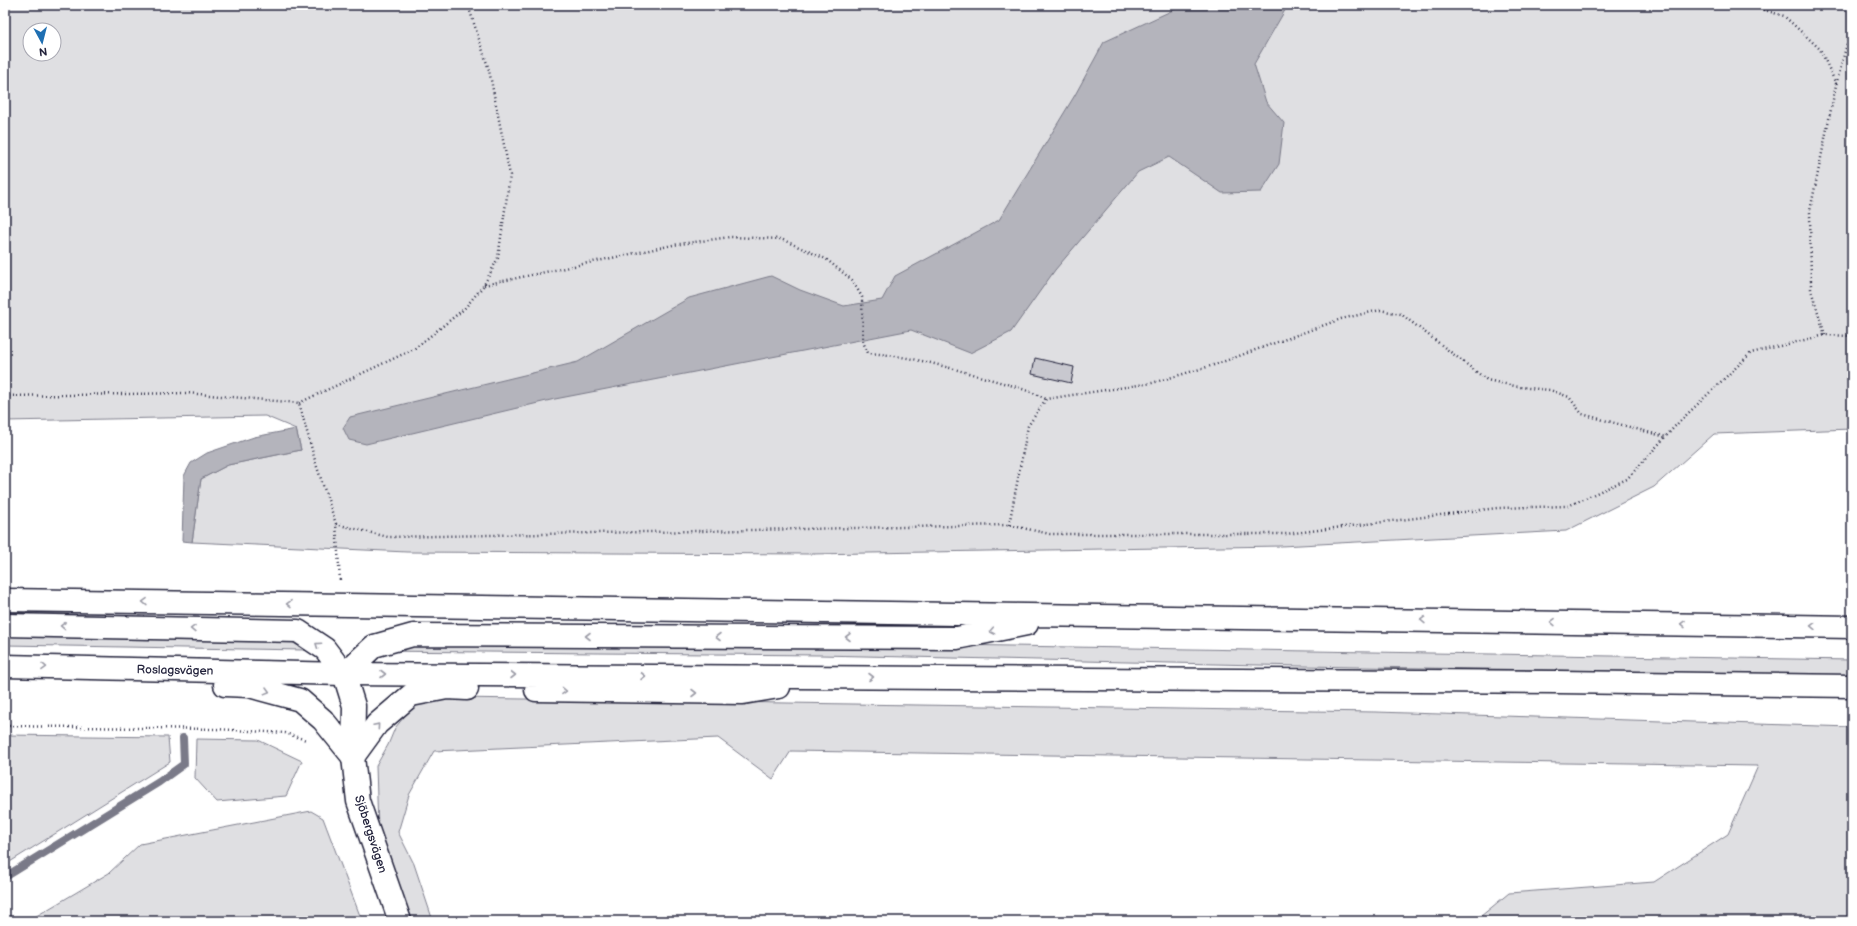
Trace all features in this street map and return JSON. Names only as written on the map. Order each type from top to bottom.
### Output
[{"type":"main road","points":[[5,600],[1852,627]]},
{"type":"main road","points":[[344,674],[374,646],[413,635],[957,638],[1071,616]]},
{"type":"main road","name":"Sjöbergsvägen","points":[[5,624],[298,632],[325,649],[344,674],[354,706],[353,757],[358,800],[400,921]]},
{"type":"main road","name":"Roslagsvägen","points":[[5,666],[344,674],[843,677]]},
{"type":"main road","points":[[5,682],[249,686],[300,700],[323,720],[353,757],[377,724],[411,695],[447,688],[743,693],[843,677],[1558,682],[1852,686]]},
{"type":"path","points":[[5,396],[187,393],[299,403],[414,349],[464,309],[484,285],[498,258],[510,175],[489,70],[468,5]]},
{"type":"path","points":[[1748,5],[1784,16],[1820,49],[1836,85]]},
{"type":"path","points":[[1825,335],[1811,290],[1810,211],[1836,85],[1852,25]]},
{"type":"path","points":[[484,285],[673,245],[730,237],[781,240],[826,259],[852,280],[862,297],[863,342],[868,353],[891,354],[934,362],[1031,391],[1046,399],[1152,383],[1214,365],[1341,320],[1380,310],[1401,314],[1487,380],[1519,388],[1550,390],[1569,397],[1582,414],[1666,437]]},
{"type":"path","points":[[336,524],[388,537],[1009,525],[1050,534],[1286,534],[1497,508],[1568,506],[1626,479],[1751,353],[1825,335],[1852,336]]},
{"type":"path","points":[[1009,525],[1028,426],[1046,399]]},
{"type":"path","points":[[299,403],[316,464],[336,524],[342,605]]},
{"type":"path","points":[[5,726],[215,729],[285,733],[312,743]]},
{"type":"shaded area","points":[[5,5],[1852,5],[1852,429],[1714,434],[1654,487],[1566,531],[1281,546],[810,554],[407,552],[192,542],[201,479],[228,465],[301,450],[296,429],[265,416],[5,421]]},
{"type":"shaded area","points":[[1184,5],[1288,5],[1254,64],[1266,102],[1284,123],[1279,164],[1261,192],[1222,193],[1169,157],[1138,172],[1055,270],[1011,332],[970,353],[911,330],[555,399],[366,444],[349,440],[343,428],[350,417],[578,362],[689,298],[771,276],[800,290],[844,306],[882,300],[895,276],[999,220],[1075,95],[1104,42]]},
{"type":"shaded area","points":[[296,429],[301,450],[228,465],[201,479],[192,542],[182,541],[184,476],[191,463],[207,453],[254,437]]},
{"type":"shaded area","points":[[5,631],[277,633],[305,650],[5,645]]},
{"type":"shaded area","points":[[409,636],[1852,660],[1852,675],[1302,666],[820,655],[374,651]]},
{"type":"shaded area","points":[[458,698],[1376,712],[1852,727],[1852,921],[1475,921],[1509,893],[1654,882],[1728,834],[1758,766],[791,751],[773,779],[718,738],[434,751],[409,795],[398,832],[414,864],[433,921],[412,921],[378,830],[376,766],[388,745],[395,728],[413,706],[426,700]]},
{"type":"shaded area","points":[[5,735],[168,737],[170,762],[5,865]]},
{"type":"shaded area","points":[[196,739],[258,740],[302,761],[286,796],[217,802],[195,778]]},
{"type":"shaded area","points":[[311,811],[323,818],[362,921],[28,921],[109,873],[140,844]]},
{"type":"building","points":[[1035,358],[1074,367],[1071,383],[1032,374]]},
{"type":"waterway","points":[[5,877],[159,782],[184,764],[183,738]]}]
